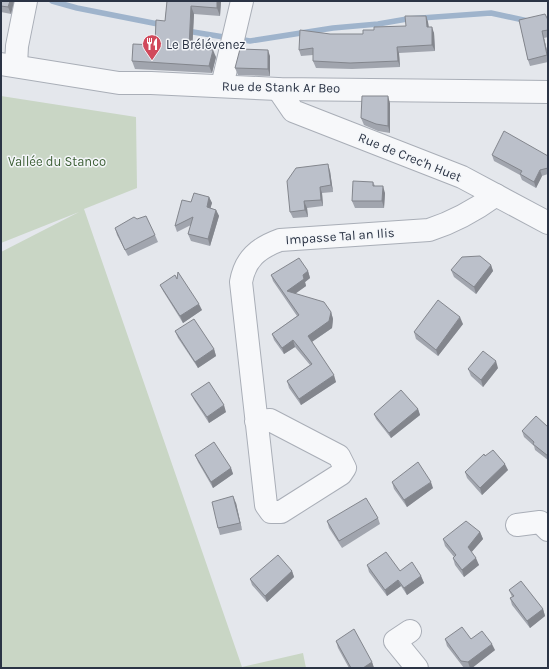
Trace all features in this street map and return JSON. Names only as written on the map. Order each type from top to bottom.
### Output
[{"type":"street","points":[[8,64],[17,46],[26,1]]},
{"type":"street","points":[[222,86],[242,1]]},
{"type":"street","name":"Rue de Stank Ar Beo","points":[[8,64],[119,83],[278,89],[548,92]]},
{"type":"street","name":"Rue de Crec'h Huet","points":[[278,89],[293,111],[462,177],[548,223]]},
{"type":"street","name":"Impasse Tal an Ilis","points":[[256,421],[270,420],[332,452],[339,456],[345,468],[341,474],[292,506],[280,512],[271,512],[266,505],[256,421],[242,282],[243,271],[256,252],[268,244],[280,240],[429,230],[450,223],[472,212],[496,195]]},
{"type":"street","points":[[517,525],[540,522],[548,530]]},
{"type":"street","points":[[410,631],[395,641],[417,668]]},
{"type":"green space","name":"Vallée du Stanco","points":[[1,96],[136,117],[137,188],[84,209],[242,667],[303,653],[306,668],[1,668],[1,252],[79,212],[1,243]]},
{"type":"building","points":[[1,1],[10,1],[8,7],[1,6]]},
{"type":"building","points":[[167,1],[217,1],[217,8],[191,6],[189,47],[213,50],[209,66],[132,61],[133,44],[155,45],[156,20],[165,21]]},
{"type":"building","points":[[545,14],[548,20],[548,30],[542,31],[547,55],[528,60],[519,20]]},
{"type":"building","points":[[405,16],[426,16],[427,27],[432,27],[432,45],[397,47],[398,61],[350,63],[313,61],[313,48],[299,50],[300,30],[330,34],[363,34],[363,30],[374,30],[374,27],[406,26]]},
{"type":"building","points":[[240,49],[268,50],[268,69],[235,68]]},
{"type":"building","points":[[362,96],[388,96],[388,126],[376,124],[361,118]]},
{"type":"building","points":[[504,131],[548,156],[548,168],[540,170],[534,182],[520,174],[522,171],[492,155]]},
{"type":"building","points":[[328,164],[331,185],[320,187],[321,200],[304,201],[305,210],[290,212],[287,181],[296,168]]},
{"type":"building","points":[[353,181],[373,182],[373,186],[383,186],[382,201],[352,201]]},
{"type":"building","points":[[194,193],[209,197],[207,207],[216,210],[208,239],[188,234],[193,217],[175,226],[182,200],[191,202]]},
{"type":"building","points":[[146,216],[155,235],[125,250],[115,228],[134,217],[137,219]]},
{"type":"building","points":[[480,256],[491,265],[474,287],[451,270],[462,257]]},
{"type":"building","points":[[299,258],[308,271],[303,275],[304,279],[287,291],[324,302],[331,312],[329,321],[308,336],[334,375],[299,399],[287,381],[312,364],[293,340],[282,348],[272,334],[299,315],[271,275]]},
{"type":"building","points":[[178,272],[199,304],[180,316],[160,285],[175,275],[177,279]]},
{"type":"building","points":[[438,300],[460,317],[436,350],[414,332]]},
{"type":"building","points":[[194,319],[214,349],[195,362],[175,331]]},
{"type":"building","points":[[483,351],[496,361],[481,380],[468,369]]},
{"type":"building","points":[[209,382],[224,405],[207,417],[191,394]]},
{"type":"building","points":[[401,390],[418,409],[389,433],[374,414]]},
{"type":"building","points":[[536,416],[548,427],[548,456],[533,444],[534,442],[522,431]]},
{"type":"building","points":[[214,442],[231,468],[211,482],[195,455]]},
{"type":"building","points":[[493,450],[505,464],[480,488],[465,472],[484,454],[485,456]]},
{"type":"building","points":[[418,462],[431,482],[404,500],[392,482]]},
{"type":"building","points":[[233,496],[240,523],[218,528],[212,502]]},
{"type":"building","points":[[366,498],[378,518],[339,541],[327,521]]},
{"type":"building","points":[[466,521],[480,532],[468,547],[476,558],[462,570],[453,558],[456,555],[443,539]]},
{"type":"building","points":[[386,552],[400,571],[412,562],[421,576],[404,588],[398,580],[385,590],[367,565]]},
{"type":"building","points":[[278,555],[292,571],[265,596],[250,579]]},
{"type":"building","points":[[521,581],[543,609],[527,621],[510,598],[514,596],[509,590]]},
{"type":"building","points":[[462,627],[471,639],[482,631],[492,644],[468,662],[461,661],[445,639]]},
{"type":"building","points":[[354,629],[372,662],[363,668],[351,668],[336,641]]},
{"type":"waterway","points":[[52,1],[77,8],[163,25]]},
{"type":"waterway","points":[[238,39],[250,41],[333,28],[378,24],[407,19],[491,13],[528,21]]},
{"type":"waterway","points":[[187,31],[230,38]]},
{"type":"place","name":"Le Brélévenez","points":[[152,61]]}]
